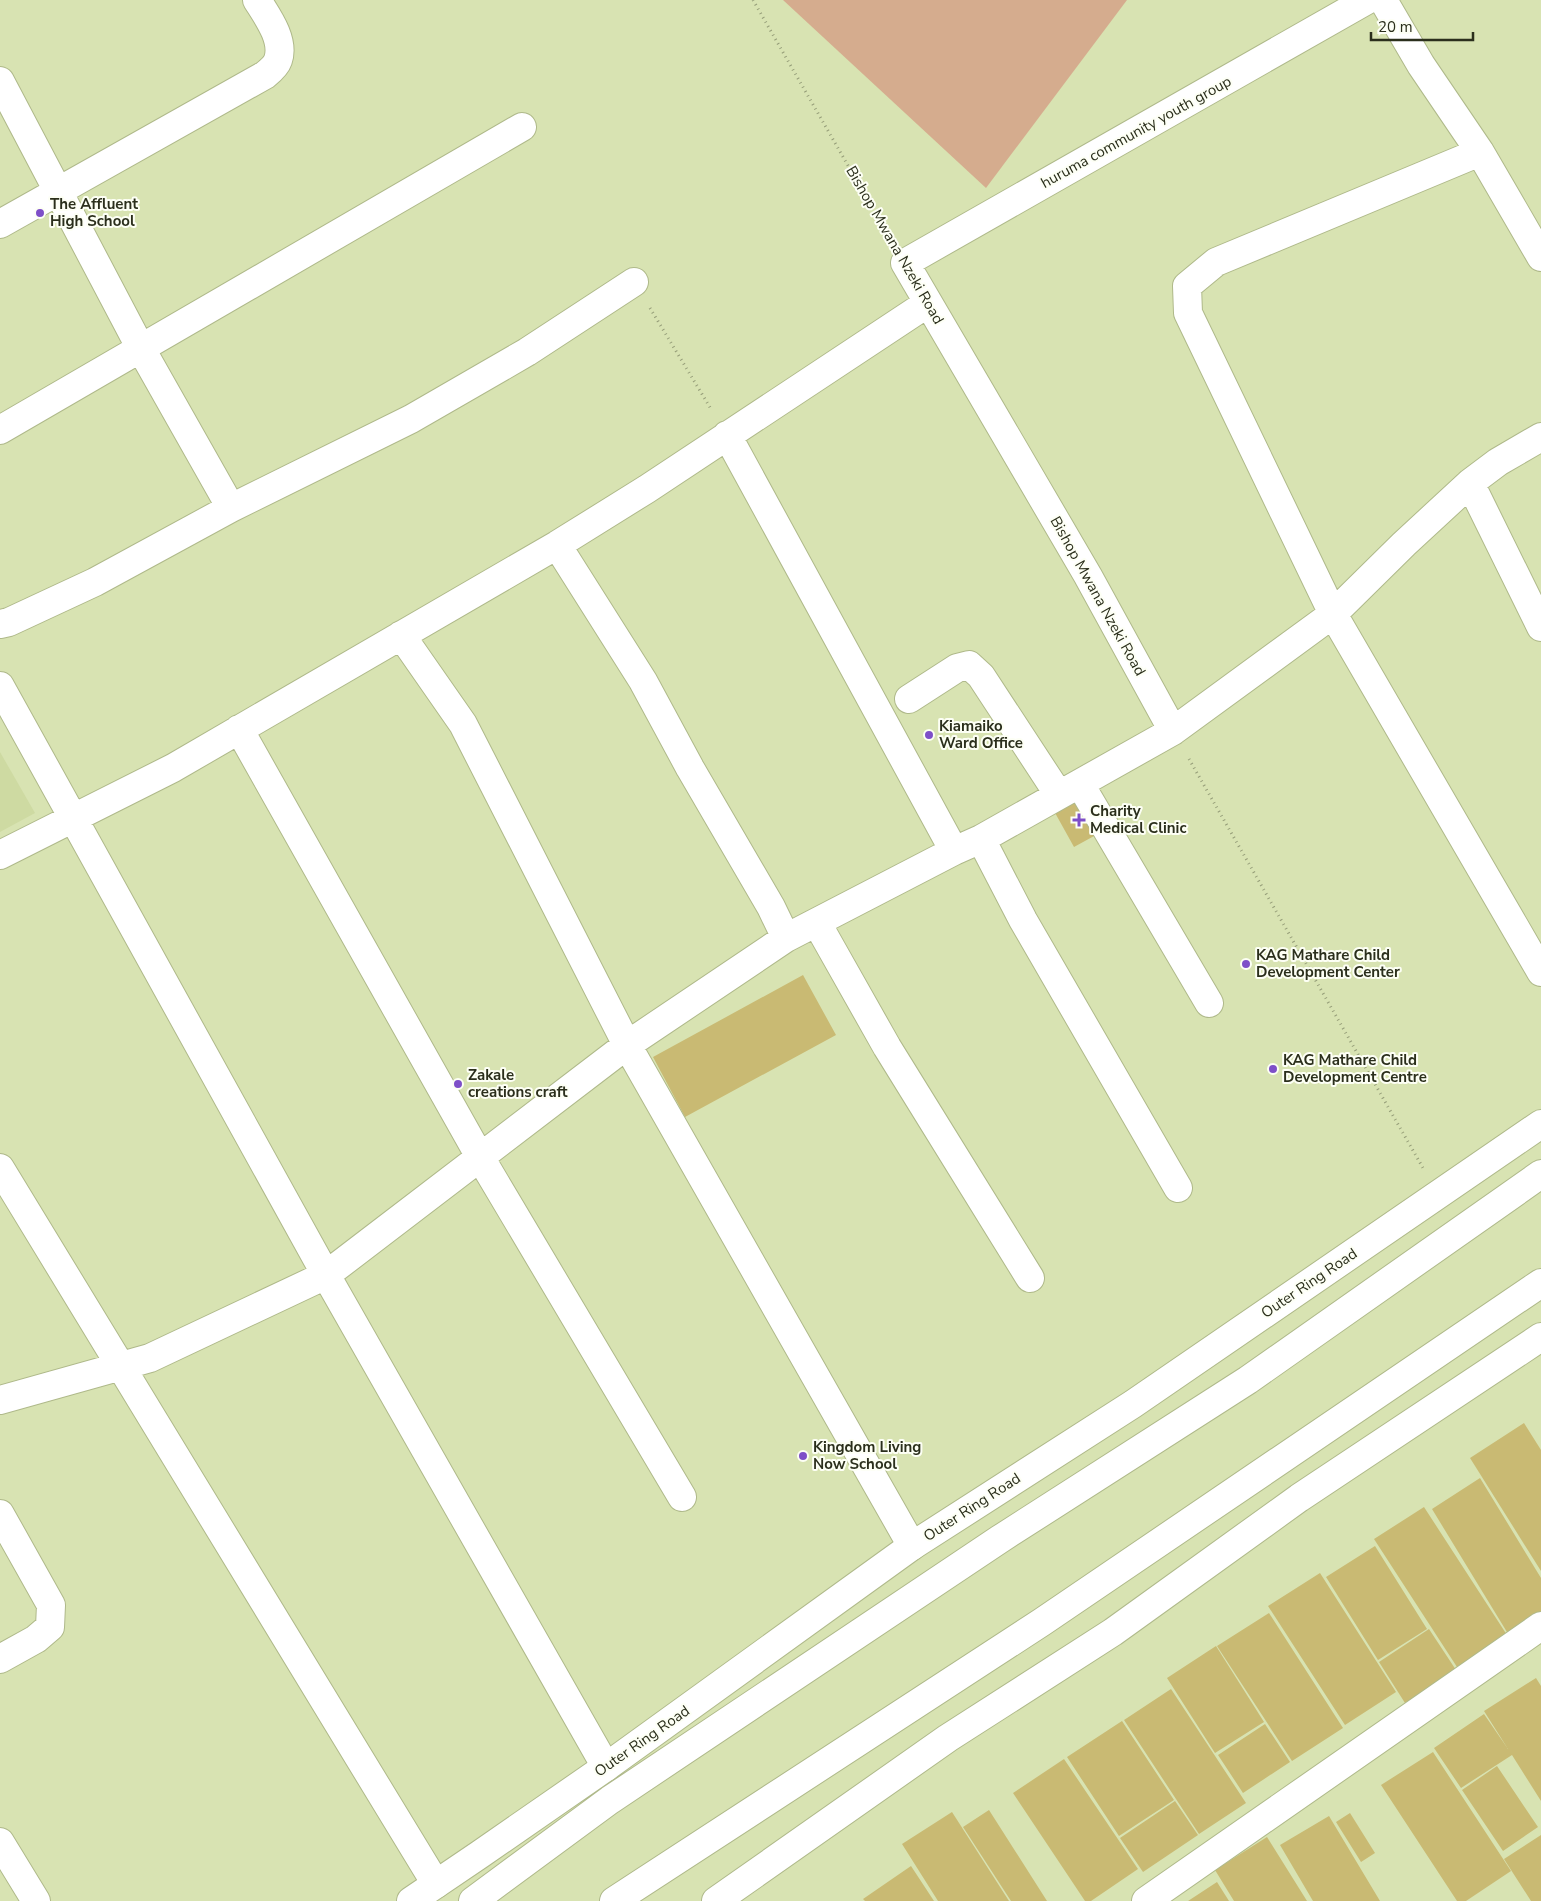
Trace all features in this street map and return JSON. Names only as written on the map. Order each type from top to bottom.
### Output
[{"type":"street","points":[[0,224],[266,75],[278,60],[279,49],[277,38],[257,0]]},
{"type":"street","name":"huruma community youth group","points":[[905,263],[1367,0]]},
{"type":"street","points":[[1383,0],[1421,65],[1480,152],[1541,257]]},
{"type":"street","points":[[0,81],[140,347],[232,508]]},
{"type":"street","points":[[0,430],[140,347],[522,127]]},
{"type":"street","points":[[1480,152],[1216,262],[1187,286],[1188,313],[1333,614],[1541,972]]},
{"type":"street","name":"Bishop Mwana Nzeki Road","points":[[905,263],[1088,576],[1172,731]]},
{"type":"street","points":[[0,624],[9,622],[95,582],[232,508],[411,420],[527,352],[634,282]]},
{"type":"street","points":[[0,855],[173,768],[557,545],[928,303]]},
{"type":"street","points":[[727,435],[954,851]]},
{"type":"street","points":[[0,1400],[121,1368],[150,1358],[326,1275],[627,1044],[786,938],[954,851],[981,839],[1172,731],[1333,614],[1404,544],[1470,483],[1498,462],[1541,437]]},
{"type":"street","points":[[1470,483],[1541,627]]},
{"type":"street","points":[[557,545],[642,681],[690,768],[772,908],[786,938]]},
{"type":"street","points":[[401,635],[463,724],[627,1044],[912,1546]]},
{"type":"street","points":[[909,699],[956,668],[969,665],[981,676],[1070,789],[1209,1003]]},
{"type":"street","points":[[0,686],[326,1275],[606,1766]]},
{"type":"street","points":[[239,729],[480,1157],[682,1497]]},
{"type":"street","points":[[981,839],[1041,952],[1178,1188]]},
{"type":"street","points":[[817,923],[887,1047],[1030,1278]]},
{"type":"street","name":"Outer Ring Road","points":[[411,1901],[606,1766],[912,1546],[1133,1404],[1541,1124]]},
{"type":"street","points":[[0,1168],[436,1884]]},
{"type":"street","name":"Outer Ring Road","points":[[473,1901],[610,1800],[1000,1539],[1248,1380],[1541,1174]]},
{"type":"street","points":[[614,1901],[1042,1622],[1541,1283]]},
{"type":"street","points":[[716,1901],[948,1738],[1113,1632],[1307,1493],[1541,1337]]},
{"type":"street","points":[[0,1514],[52,1606],[50,1627],[36,1639],[0,1659]]},
{"type":"street","points":[[1146,1901],[1541,1626]]},
{"type":"street","points":[[0,1842],[36,1901]]},
{"type":"path","name":"Bishop Mwana Nzeki Road","points":[[753,0],[905,263]]},
{"type":"path","points":[[634,282],[727,435]]},
{"type":"path","points":[[1172,731],[1439,1194]]},
{"type":"shaded area","points":[[783,0],[1127,0],[986,188]]},
{"type":"shaded area","points":[[0,752],[35,813],[0,832]]},
{"type":"building","name":"Charity Medical Clinic","points":[[1084,794],[1105,830],[1074,847],[1054,811]]},
{"type":"building","points":[[803,975],[836,1035],[685,1117],[653,1057]]},
{"type":"building","points":[[1524,1423],[1541,1450],[1541,1571],[1470,1458]]},
{"type":"building","points":[[1480,1478],[1541,1578],[1541,1619],[1510,1637],[1432,1509]]},
{"type":"building","points":[[1424,1507],[1507,1635],[1457,1667],[1374,1539]]},
{"type":"building","points":[[1375,1546],[1427,1629],[1378,1660],[1326,1577]]},
{"type":"building","points":[[1320,1573],[1396,1692],[1345,1725],[1268,1606]]},
{"type":"building","points":[[1269,1613],[1343,1728],[1292,1761],[1217,1646]]},
{"type":"building","points":[[1429,1629],[1456,1670],[1405,1703],[1379,1662]]},
{"type":"building","points":[[1216,1646],[1264,1722],[1215,1753],[1167,1678]]},
{"type":"building","points":[[1536,1678],[1541,1686],[1541,1801],[1512,1755],[1461,1788],[1434,1748],[1484,1714],[1508,1749],[1484,1711]]},
{"type":"building","points":[[1171,1689],[1246,1803],[1199,1834],[1124,1720]]},
{"type":"building","points":[[1122,1721],[1174,1800],[1119,1836],[1067,1757]]},
{"type":"building","points":[[1265,1724],[1290,1762],[1243,1793],[1218,1755]]},
{"type":"building","points":[[1433,1752],[1511,1871],[1466,1901],[1457,1901],[1381,1785]]},
{"type":"building","points":[[1064,1759],[1138,1869],[1091,1901],[1085,1901],[1013,1793]]},
{"type":"building","points":[[1497,1766],[1538,1827],[1503,1851],[1462,1790]]},
{"type":"building","points":[[1175,1801],[1198,1835],[1143,1872],[1120,1838]]},
{"type":"building","points":[[989,1810],[1047,1901],[1011,1901],[963,1827]]},
{"type":"building","points":[[952,1812],[1009,1901],[938,1901],[902,1844]]},
{"type":"building","points":[[1350,1813],[1375,1853],[1361,1862],[1336,1822]]},
{"type":"building","points":[[1329,1816],[1380,1901],[1313,1901],[1280,1845]]},
{"type":"building","points":[[1541,1835],[1541,1901],[1531,1901],[1504,1859]]},
{"type":"building","points":[[1267,1837],[1307,1901],[1234,1901],[1215,1870]]},
{"type":"building","points":[[911,1866],[934,1901],[865,1901],[863,1899]]},
{"type":"building","points":[[1217,1882],[1229,1901],[1188,1901]]},
{"type":"place","name":"The Affluent High School","points":[[40,213]]},
{"type":"place","name":"Kiamaiko Ward Office","points":[[929,735]]},
{"type":"place","name":"Charity Medical Clinic","points":[[1079,820]]},
{"type":"place","name":"KAG Mathare Child Development Center","points":[[1246,964]]},
{"type":"place","name":"KAG Mathare Child Development Centre","points":[[1273,1069]]},
{"type":"place","name":"Zakale creations craft","points":[[458,1084]]},
{"type":"place","name":"Kingdom Living Now School","points":[[803,1456]]}]
